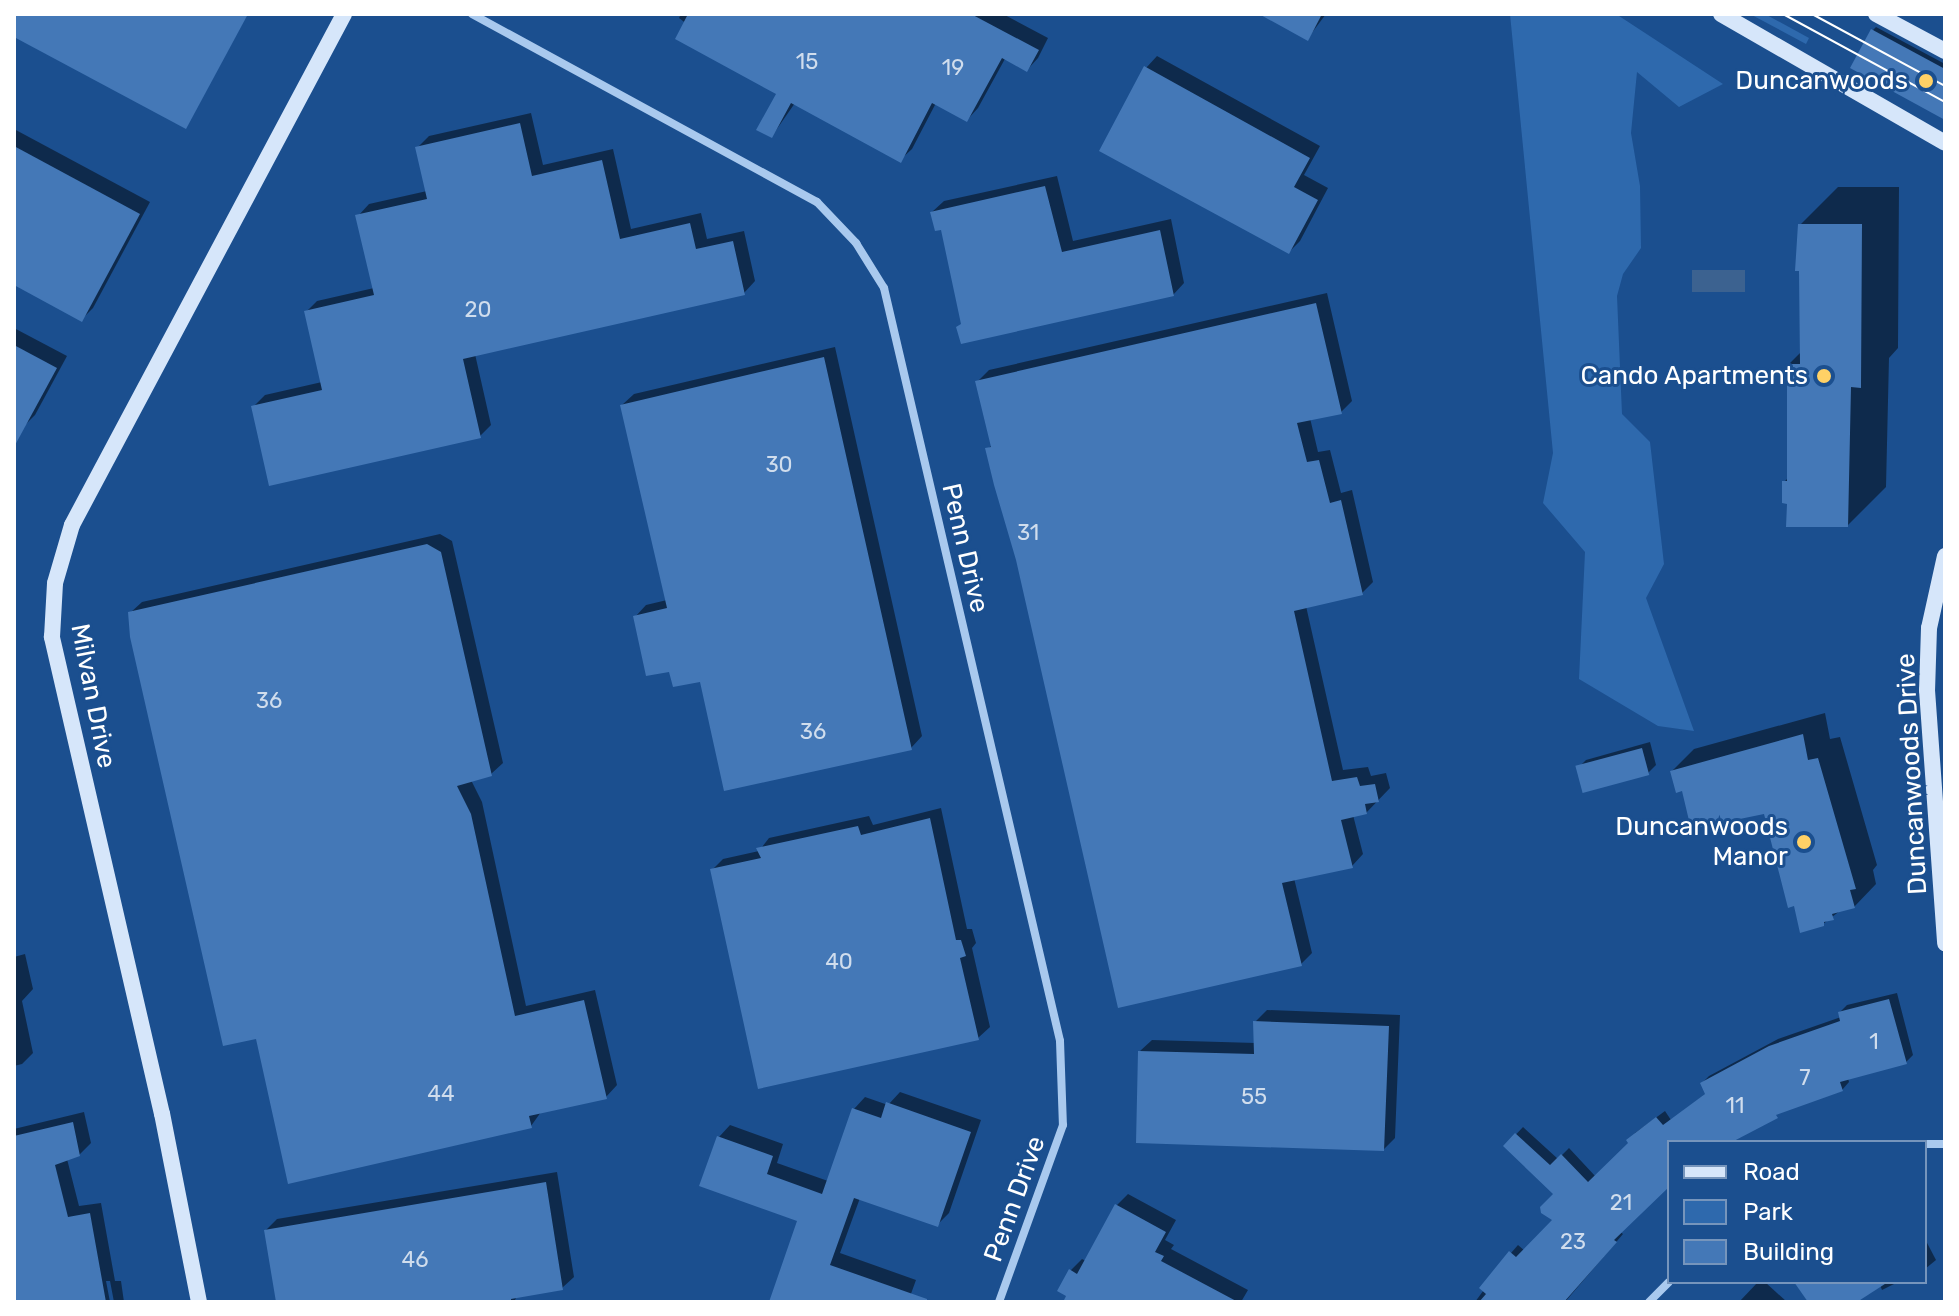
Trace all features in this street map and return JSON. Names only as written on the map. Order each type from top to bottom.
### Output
[{"type":"street","name":"Milvan Drive","points":[[199,1302],[162,1114],[52,637],[55,583],[72,525],[344,14]]},
{"type":"street","name":"Penn Drive","points":[[472,14],[817,202],[856,243],[884,288],[1060,1041],[1063,1125],[999,1302]]},
{"type":"street","points":[[1721,14],[1945,143]]},
{"type":"street","points":[[1876,14],[1945,51]]},
{"type":"street","name":"Duncanwoods Drive","points":[[1945,556],[1929,628],[1927,690],[1945,943]]},
{"type":"street","points":[[1649,1302],[1667,1284]]},
{"type":"green space","points":[[1510,14],[1616,14],[1723,84],[1679,107],[1637,72],[1631,133],[1640,186],[1641,248],[1623,274],[1617,296],[1622,414],[1650,442],[1664,564],[1646,598],[1694,731],[1658,726],[1579,679],[1585,552],[1543,503],[1553,453]]},
{"type":"green space","points":[[1750,14],[1765,14],[1809,38],[1806,44]]},
{"type":"shaded area","points":[[1692,270],[1745,270],[1745,292],[1692,292]]},
{"type":"building","points":[[14,14],[248,14],[186,129],[14,37]]},
{"type":"building","points":[[688,14],[971,14],[1039,50],[1027,72],[1002,58],[967,122],[932,103],[901,163],[791,103],[772,138],[756,130],[776,94],[675,39]]},
{"type":"building","points":[[1259,14],[1322,14],[1308,41]]},
{"type":"building","points":[[1871,29],[1945,69],[1945,120],[1850,68]]},
{"type":"building","points":[[1144,66],[1310,158],[1294,187],[1318,200],[1289,254],[1099,151]]},
{"type":"building","points":[[520,123],[532,176],[602,160],[620,239],[690,223],[696,249],[733,241],[745,295],[463,359],[481,438],[269,486],[251,406],[322,390],[304,311],[374,295],[355,215],[427,199],[415,147]]},
{"type":"building","points":[[14,146],[140,214],[82,322],[14,285]]},
{"type":"building","points":[[1045,186],[1062,252],[1160,230],[1174,296],[961,344],[956,327],[961,324],[941,230],[935,231],[930,212]]},
{"type":"building","name":"Cando Apartments","points":[[1798,224],[1862,224],[1861,388],[1851,387],[1848,527],[1786,527],[1787,504],[1782,503],[1782,481],[1787,481],[1787,364],[1800,364],[1799,271],[1795,271]]},
{"type":"building","points":[[1316,303],[1342,414],[1297,423],[1307,462],[1319,460],[1330,503],[1341,500],[1363,595],[1294,611],[1332,781],[1357,777],[1360,786],[1375,784],[1379,802],[1365,804],[1367,814],[1341,820],[1353,868],[1282,883],[1302,966],[1118,1008],[1016,560],[985,448],[991,447],[975,381]]},
{"type":"building","points":[[14,345],[57,368],[14,447]]},
{"type":"building","points":[[824,357],[912,750],[724,791],[700,682],[673,687],[669,672],[646,676],[633,616],[667,608],[620,405]]},
{"type":"building","points":[[427,544],[441,552],[492,776],[457,786],[471,814],[515,1016],[584,1000],[607,1099],[529,1116],[532,1128],[288,1184],[256,1039],[223,1046],[130,637],[128,612]]},
{"type":"building","name":"Duncanwoods Manor","points":[[1803,734],[1808,760],[1818,758],[1856,889],[1850,890],[1855,908],[1832,914],[1834,920],[1824,922],[1824,926],[1800,933],[1794,906],[1788,908],[1764,814],[1691,829],[1682,791],[1676,793],[1670,771]]},
{"type":"building","points":[[1642,748],[1649,775],[1583,793],[1575,766]]},
{"type":"building","points":[[930,818],[956,940],[961,940],[966,956],[960,958],[979,1040],[758,1089],[710,869],[761,858],[756,848],[858,826],[861,835]]},
{"type":"building","points":[[1889,999],[1907,1064],[1840,1082],[1843,1091],[1776,1115],[1778,1118],[1736,1140],[1667,1140],[1667,1189],[1614,1240],[1617,1242],[1564,1302],[1479,1302],[1486,1294],[1479,1288],[1509,1251],[1516,1257],[1552,1220],[1541,1213],[1540,1207],[1553,1194],[1503,1146],[1515,1133],[1550,1165],[1561,1154],[1588,1182],[1628,1143],[1626,1140],[1656,1117],[1663,1125],[1705,1094],[1700,1083],[1769,1046],[1840,1021],[1838,1012]]},
{"type":"building","points":[[1253,1021],[1389,1026],[1384,1151],[1136,1143],[1138,1051],[1254,1054]]},
{"type":"building","points":[[886,1102],[971,1132],[938,1227],[854,1198],[830,1265],[927,1299],[927,1302],[769,1302],[797,1221],[699,1186],[717,1136],[773,1156],[767,1174],[822,1194],[852,1108],[881,1118]]},
{"type":"building","points":[[73,1122],[80,1156],[55,1165],[68,1217],[90,1213],[106,1302],[14,1302],[14,1136]]},
{"type":"building","points":[[546,1182],[563,1290],[511,1299],[511,1302],[276,1302],[264,1230]]},
{"type":"building","points":[[1115,1204],[1166,1232],[1155,1252],[1164,1256],[1161,1261],[1238,1302],[1063,1302],[1066,1296],[1057,1291],[1069,1269],[1077,1274]]},
{"type":"building","points":[[1795,1284],[1885,1284],[1857,1302],[1808,1302]]},
{"type":"tram line","points":[[1783,14],[1945,102]]},
{"type":"tram line","points":[[1812,14],[1945,86]]},
{"type":"place","name":"Duncanwoods","points":[[1926,81]]},
{"type":"place","name":"Cando Apartments","points":[[1824,376]]},
{"type":"place","name":"Duncanwoods Manor","points":[[1804,842]]}]
